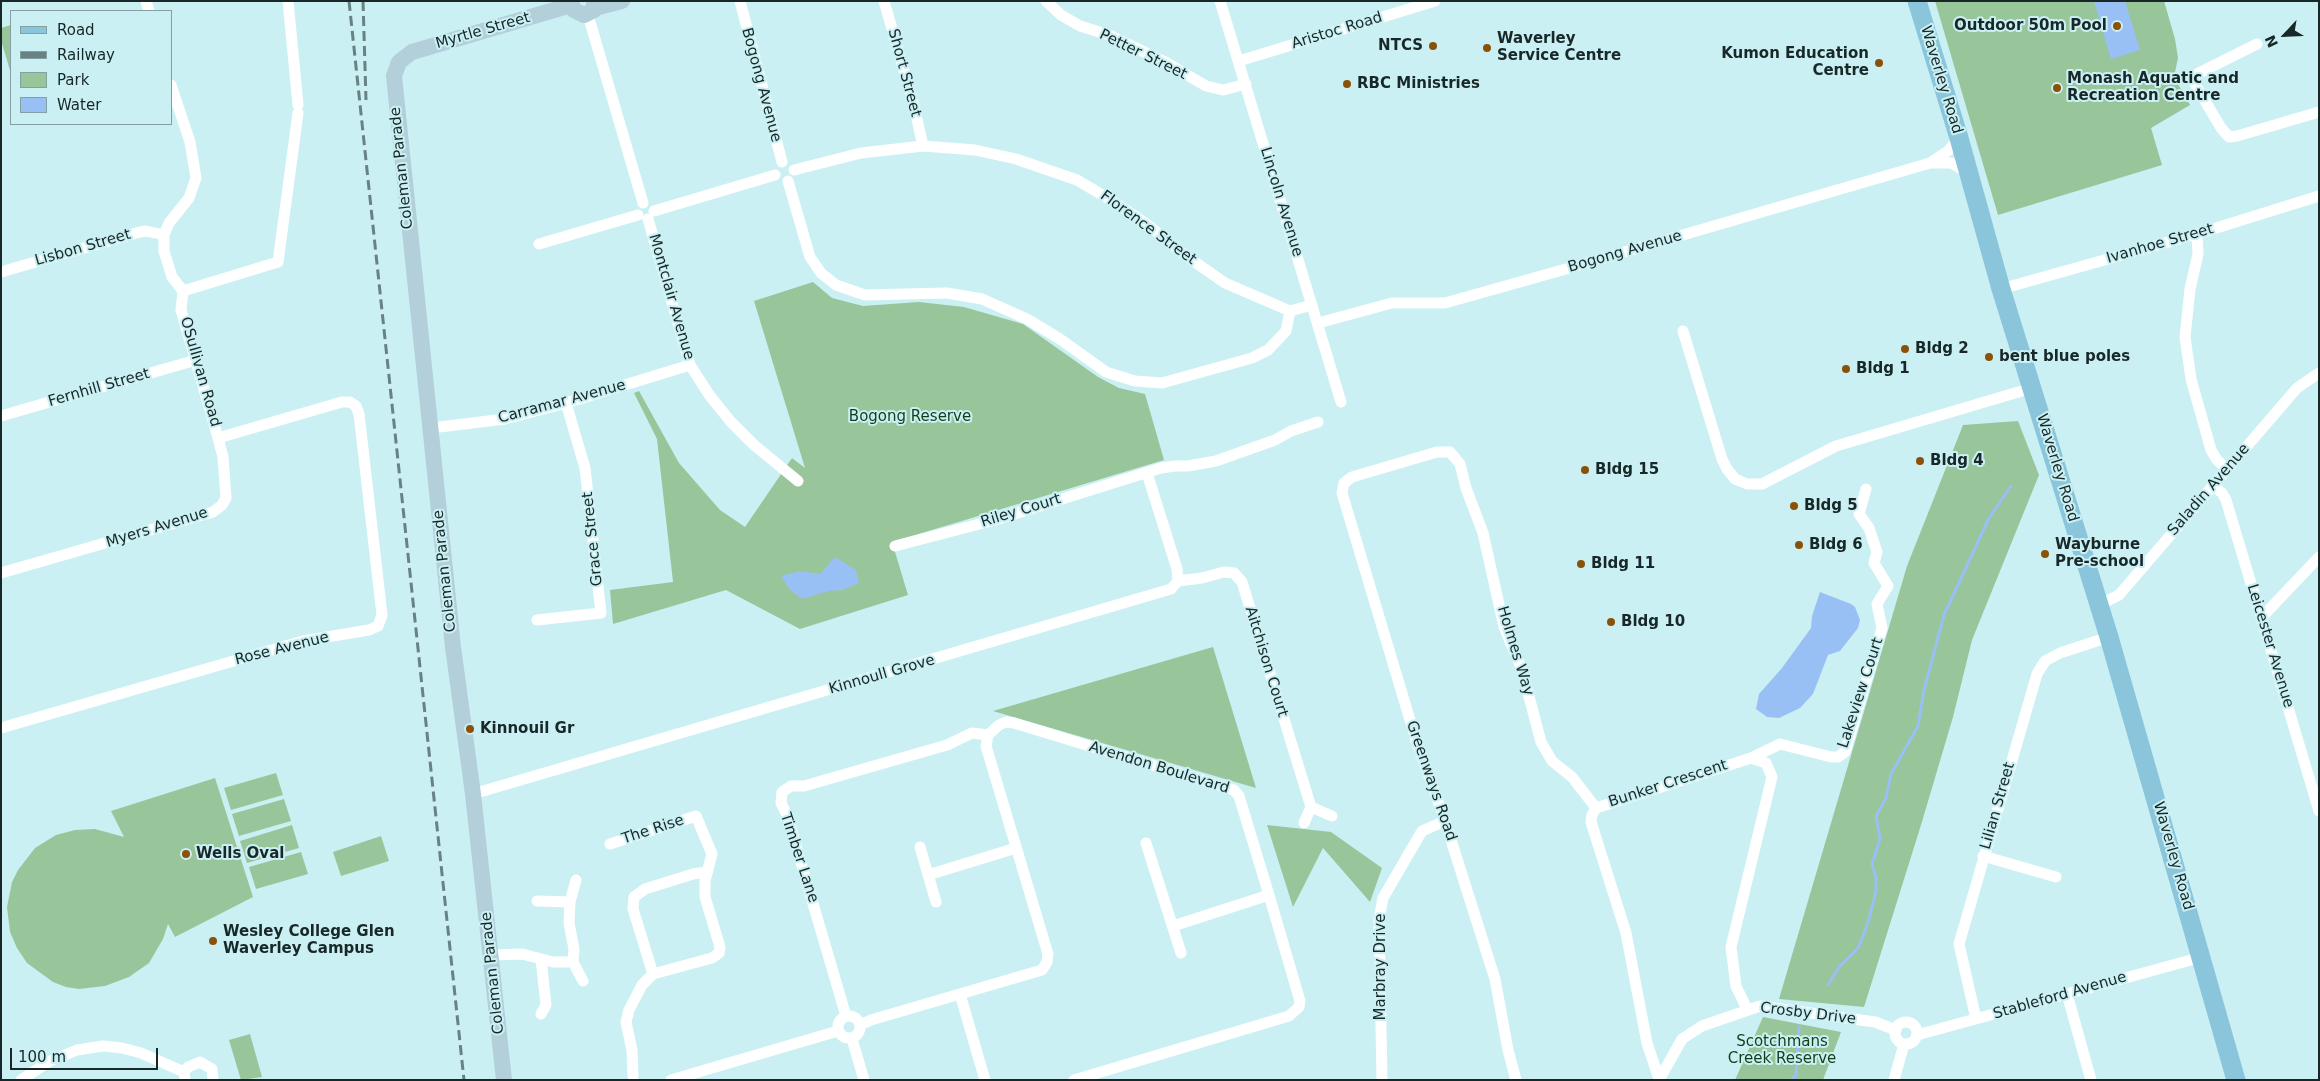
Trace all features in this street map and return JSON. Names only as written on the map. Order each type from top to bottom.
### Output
[{"type":"main road","name":"Waverley Road","points":[[1917,1],[1959,138],[2001,289],[2109,637],[2236,1080]]},
{"type":"street","points":[[172,88],[190,142],[196,178],[189,198],[176,212],[164,235],[164,251],[172,277],[183,291],[278,262],[298,109],[288,1]]},
{"type":"street","points":[[570,3],[579,14],[592,8],[622,1]]},
{"type":"street","name":"Short Street","points":[[884,1],[914,106],[923,146]]},
{"type":"street","name":"Petter Street","points":[[1046,1],[1061,15],[1080,26],[1167,62],[1206,86],[1223,90],[1246,84]]},
{"type":"street","name":"Lincoln Avenue","points":[[1220,1],[1341,402]]},
{"type":"street","name":"Aristoc Road","points":[[1239,61],[1435,1]]},
{"type":"street","name":"Myrtle Street","points":[[398,62],[412,52],[570,3]]},
{"type":"street","name":"Bogong Avenue","points":[[739,3],[782,162]]},
{"type":"street","points":[[592,8],[643,203],[637,209],[646,215]]},
{"type":"street","points":[[2257,44],[2191,77],[2221,128],[2229,137],[2319,112]]},
{"type":"street","name":"Coleman Parade","points":[[398,62],[394,76],[394,86],[453,647],[492,955],[504,1080]]},
{"type":"street","name":"Bogong Avenue","points":[[1318,323],[1392,303],[1445,303],[1930,163],[1944,155],[1959,138]]},
{"type":"street","name":"Florence Street","points":[[794,170],[861,154],[923,146],[975,150],[1016,159],[1077,180],[1148,225],[1182,253],[1225,283],[1290,311]]},
{"type":"street","points":[[782,162],[788,162],[794,170],[793,176],[788,181],[779,180],[775,175],[775,168],[782,162]]},
{"type":"street","name":"Bogong Avenue","points":[[1930,163],[1952,163],[1969,173]]},
{"type":"street","points":[[539,244],[646,215],[775,175]]},
{"type":"street","points":[[788,181],[810,258],[821,273],[836,285],[865,295],[947,293],[982,300],[1027,319],[1060,338],[1106,372],[1135,381],[1162,383],[1252,358],[1268,350],[1286,331],[1290,311],[1312,305]]},
{"type":"street","name":"Ivanhoe Street","points":[[2001,289],[2197,234],[2319,196]]},
{"type":"street","name":"Montclair Avenue","points":[[646,215],[690,365],[710,396],[731,422],[754,445],[798,481]]},
{"type":"street","name":"Lisbon Street","points":[[1,272],[140,232],[146,231],[164,235]]},
{"type":"street","points":[[2197,234],[2198,254],[2190,289],[2185,338],[2191,379],[2211,450],[2216,460],[2227,469]]},
{"type":"street","name":"OSullivan Road","points":[[183,291],[182,310],[218,438]]},
{"type":"street","points":[[1683,331],[1726,469],[1735,479],[1747,484],[1762,484],[1836,446],[2032,388]]},
{"type":"street","name":"Fernhill Street","points":[[1,416],[196,360]]},
{"type":"street","name":"Carramar Avenue","points":[[431,428],[505,419],[566,403],[690,365]]},
{"type":"street","name":"Saladin Avenue","points":[[2099,605],[2120,595],[2212,485],[2297,388],[2319,374]]},
{"type":"street","name":"Rose Avenue","points":[[1,728],[303,641],[369,630],[378,626],[382,615],[360,414],[356,406],[350,402],[342,402],[218,438]]},
{"type":"street","name":"Grace Street","points":[[537,620],[601,613],[585,468],[566,403]]},
{"type":"street","name":"Riley Court","points":[[894,546],[995,520],[1147,473],[1175,466],[1188,466],[1216,461],[1318,422]]},
{"type":"street","name":"Myers Avenue","points":[[1,573],[213,512],[222,505],[226,498],[223,457],[218,438]]},
{"type":"street","name":"Greenways Road","points":[[1450,452],[1437,452],[1352,477],[1344,483],[1342,493],[1413,731],[1445,821],[1494,979],[1516,1080]]},
{"type":"street","name":"Holmes Way","points":[[1450,452],[1460,464],[1466,488],[1483,532],[1504,627],[1522,670],[1541,742],[1552,761],[1572,777],[1596,808]]},
{"type":"street","points":[[1147,473],[1177,569],[1178,581]]},
{"type":"street","name":"Leicester Avenue","points":[[2212,485],[2222,493],[2226,500],[2319,812]]},
{"type":"street","name":"Lakeview Court","points":[[1751,758],[1780,744],[1831,757],[1838,757],[1845,752],[1882,628],[1877,604],[1888,586],[1874,563],[1877,552],[1869,528],[1859,514],[1866,490]]},
{"type":"street","points":[[2262,617],[2319,557]]},
{"type":"street","name":"Aitchison Court","points":[[1178,581],[1202,578],[1224,572],[1234,573],[1242,582],[1311,808]]},
{"type":"street","name":"Kinnoull Grove","points":[[473,794],[1171,589],[1178,581]]},
{"type":"street","name":"Lilian Street","points":[[1976,1019],[1959,944],[2037,674],[2045,661],[2060,653],[2109,637]]},
{"type":"street","name":"Avendon Boulevard","points":[[988,734],[1006,722],[1014,723],[1234,790],[1239,796],[1300,1001],[1299,1007],[1289,1016],[1074,1080]]},
{"type":"street","name":"Timber Lane","points":[[846,1016],[796,844],[781,803],[782,792],[791,786],[804,786],[947,745],[972,733],[988,734]]},
{"type":"street","points":[[860,1025],[870,1020],[1042,970],[1047,962],[1048,954],[986,746],[988,734]]},
{"type":"street","points":[[1747,1009],[1736,986],[1731,947],[1772,777],[1766,763],[1751,758]]},
{"type":"street","name":"Bunker Crescent","points":[[1659,1079],[1647,1043],[1626,933],[1591,822],[1592,815],[1596,808],[1751,758]]},
{"type":"street","points":[[1304,823],[1311,808],[1332,816]]},
{"type":"street","name":"The Rise","points":[[610,844],[696,816],[712,854],[704,881],[705,896],[720,947],[719,953],[712,958],[653,974]]},
{"type":"street","name":"Marbray Drive","points":[[1382,1080],[1379,919],[1383,898],[1422,831],[1445,821]]},
{"type":"street","points":[[1146,843],[1181,953]]},
{"type":"street","points":[[920,847],[936,902]]},
{"type":"street","points":[[928,875],[1016,848]]},
{"type":"street","points":[[1983,856],[2056,877]]},
{"type":"street","points":[[634,1079],[632,1050],[626,1031],[626,1022],[629,1010],[642,985],[653,974],[633,909],[634,897],[645,889],[693,874],[707,872]]},
{"type":"street","points":[[576,880],[570,902],[569,923],[574,949],[573,962],[584,981]]},
{"type":"street","points":[[1173,926],[1269,895]]},
{"type":"street","points":[[537,902],[570,902]]},
{"type":"street","points":[[492,955],[522,954],[553,962],[573,962]]},
{"type":"street","name":"Stableford Avenue","points":[[1917,1035],[2202,957]]},
{"type":"street","points":[[541,959],[546,1005],[541,1014]]},
{"type":"street","points":[[960,994],[985,1080]]},
{"type":"street","points":[[2067,994],[2091,1080]]},
{"type":"street","name":"Crosby Drive","points":[[1659,1079],[1682,1039],[1702,1026],[1760,1006],[1875,1022],[1896,1030]]},
{"type":"street","points":[[846,1016],[854,1017],[860,1025],[859,1033],[852,1038],[844,1038],[838,1030],[838,1023],[846,1016]]},
{"type":"street","points":[[1910,1023],[1916,1028],[1917,1035],[1913,1042],[1904,1044],[1897,1039],[1896,1030],[1900,1024],[1910,1023]]},
{"type":"street","points":[[672,1080],[838,1030]]},
{"type":"street","points":[[852,1038],[864,1080]]},
{"type":"street","points":[[1894,1080],[1904,1044]]},
{"type":"street","points":[[21,1080],[50,1061],[77,1050],[103,1046],[141,1053],[184,1076],[192,1064],[204,1062],[212,1069],[213,1080]]},
{"type":"green space","name":"Monash Aquatic and Recreation Centre","points":[[1935,1],[2164,1],[2175,39],[2178,58],[2174,77],[2190,105],[2151,128],[2162,165],[1998,215]]},
{"type":"green space","points":[[10,25],[10,71],[1,40],[1,28]]},
{"type":"green space","name":"Bogong Reserve","points":[[813,282],[832,298],[863,306],[919,302],[964,307],[1023,324],[1098,377],[1119,388],[1145,394],[1164,460],[892,542],[908,595],[800,629],[726,590],[613,624],[610,590],[673,582],[657,439],[634,393],[639,391],[679,463],[720,510],[745,527],[792,458],[805,468],[754,301]]},
{"type":"green space","name":"Scotchmans Creek Reserve","points":[[2018,421],[2039,475],[1972,640],[1953,717],[1864,1007],[1779,999],[1907,566],[1963,425]]},
{"type":"green space","points":[[1213,647],[1256,788],[993,711]]},
{"type":"green space","points":[[276,773],[283,795],[231,810],[224,788]]},
{"type":"green space","points":[[215,778],[253,897],[175,937],[168,924],[163,939],[149,963],[129,977],[105,986],[79,989],[66,987],[53,982],[27,963],[17,948],[10,932],[7,907],[12,882],[18,870],[35,848],[56,835],[75,830],[95,829],[124,837],[111,811]]},
{"type":"green space","points":[[284,799],[291,821],[239,836],[232,814]]},
{"type":"green space","points":[[292,825],[299,848],[247,863],[240,841]]},
{"type":"green space","points":[[1267,825],[1331,832],[1382,868],[1370,902],[1323,848],[1293,907]]},
{"type":"green space","points":[[381,836],[389,861],[341,876],[333,852]]},
{"type":"green space","points":[[301,852],[308,874],[256,889],[249,867]]},
{"type":"green space","name":"Scotchmans Creek Reserve","points":[[1763,1017],[1841,1032],[1823,1080],[1735,1080]]},
{"type":"green space","points":[[250,1034],[262,1077],[241,1080],[229,1040]]},
{"type":"water","name":"Outdoor 50m Pool","points":[[2094,1],[2125,1],[2140,50],[2111,59]]},
{"type":"water","points":[[835,557],[856,570],[859,583],[843,590],[829,591],[802,599],[790,590],[781,576],[800,571],[820,574]]},
{"type":"water","points":[[1820,592],[1855,607],[1860,620],[1858,628],[1840,651],[1828,655],[1813,694],[1800,708],[1779,718],[1767,717],[1756,709],[1759,694],[1782,668],[1811,628],[1812,616]]},
{"type":"waterway","points":[[1828,985],[1839,967],[1858,948],[1868,923],[1876,891],[1876,878],[1872,864],[1880,839],[1876,816],[1886,798],[1891,774],[1918,726],[1924,690],[1944,615],[1989,518],[2011,486]]},
{"type":"waterway","points":[[1792,1080],[1796,1075],[1799,1027]]},
{"type":"railway","points":[[349,1],[464,1080]]},
{"type":"railway","points":[[363,1],[366,100]]},
{"type":"place","name":"Outdoor 50m Pool","points":[[2117,26]]},
{"type":"place","name":"NTCS","points":[[1433,46]]},
{"type":"place","name":"Waverley Service Centre","points":[[1487,48]]},
{"type":"place","name":"Kumon Education Centre","points":[[1879,63]]},
{"type":"place","name":"RBC Ministries","points":[[1347,84]]},
{"type":"place","name":"Monash Aquatic and Recreation Centre","points":[[2057,88]]},
{"type":"place","name":"Bldg 2","points":[[1905,349]]},
{"type":"place","name":"bent blue poles","points":[[1989,357]]},
{"type":"place","name":"Bldg 1","points":[[1846,369]]},
{"type":"place","name":"Bldg 4","points":[[1920,461]]},
{"type":"place","name":"Bldg 15","points":[[1585,470]]},
{"type":"place","name":"Bldg 5","points":[[1794,506]]},
{"type":"place","name":"Bldg 6","points":[[1799,545]]},
{"type":"place","name":"Wayburne Pre-school","points":[[2045,554]]},
{"type":"place","name":"Bldg 11","points":[[1581,564]]},
{"type":"place","name":"Bldg 10","points":[[1611,622]]},
{"type":"place","name":"Kinnouil Gr","points":[[470,729]]},
{"type":"place","name":"Wells Oval","points":[[186,854]]},
{"type":"place","name":"Wesley College Glen Waverley Campus","points":[[213,941]]}]
